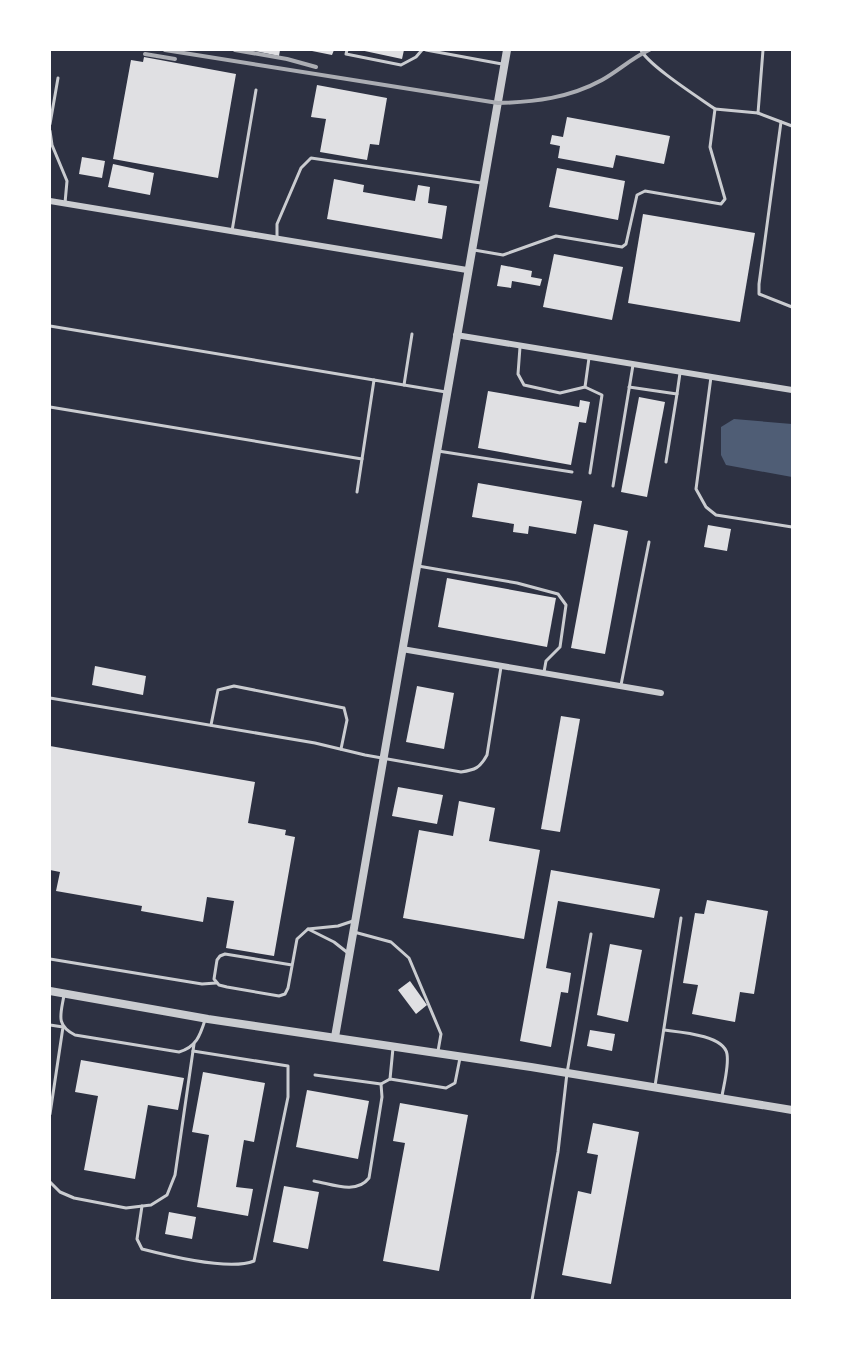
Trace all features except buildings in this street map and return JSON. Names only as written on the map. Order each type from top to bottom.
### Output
[{"type":"street","points":[[335,1037],[507,50]]},
{"type":"street","points":[[50,201],[467,270]]},
{"type":"street","points":[[456,335],[792,390]]},
{"type":"street","points":[[402,649],[661,693]]},
{"type":"street","points":[[50,991],[205,1018],[460,1056],[792,1110]]},
{"type":"lane","points":[[347,50],[346,54],[401,65],[424,50],[504,64]]},
{"type":"lane","points":[[641,50],[654,64],[714,109],[758,113],[792,126]]},
{"type":"lane","points":[[758,113],[763,50]]},
{"type":"lane","points":[[50,124],[58,78]]},
{"type":"lane","points":[[232,231],[256,90]]},
{"type":"lane","points":[[471,250],[503,255],[556,236],[622,247],[626,244],[637,195],[645,191],[721,204],[725,199],[710,147],[714,109]]},
{"type":"lane","points":[[781,122],[759,294],[792,307]]},
{"type":"lane","points":[[50,131],[52,145],[67,181],[65,203]]},
{"type":"lane","points":[[277,238],[277,224],[296,178],[301,168],[311,158],[483,184]]},
{"type":"lane","points":[[50,326],[446,392]]},
{"type":"lane","points":[[404,385],[412,334]]},
{"type":"lane","points":[[520,347],[518,374],[524,385],[560,393],[585,387],[602,395],[590,473]]},
{"type":"lane","points":[[585,387],[589,358]]},
{"type":"lane","points":[[613,486],[633,365]]},
{"type":"lane","points":[[666,462],[681,372]]},
{"type":"lane","points":[[711,377],[696,489],[706,507],[716,515],[792,527]]},
{"type":"lane","points":[[357,492],[374,380]]},
{"type":"lane","points":[[629,387],[677,394]]},
{"type":"lane","points":[[50,407],[362,459]]},
{"type":"lane","points":[[436,450],[572,472]]},
{"type":"lane","points":[[621,685],[649,542]]},
{"type":"lane","points":[[416,566],[517,583],[558,594],[566,605],[560,647],[546,661],[544,672]]},
{"type":"lane","points":[[50,698],[211,725],[461,772],[482,766],[487,755],[501,665]]},
{"type":"lane","points":[[211,725],[218,690],[234,686],[344,708],[347,720],[341,749]]},
{"type":"lane","points":[[655,1088],[681,918]]},
{"type":"lane","points":[[50,959],[202,984],[216,983],[279,996],[285,994],[288,988],[297,939],[308,929],[338,926],[354,920]]},
{"type":"lane","points":[[308,929],[334,942],[349,953]]},
{"type":"lane","points":[[352,932],[391,942],[409,958],[441,1034],[438,1053]]},
{"type":"lane","points":[[532,1300],[558,1152],[567,1073],[591,934]]},
{"type":"lane","points":[[216,983],[214,980],[217,960],[225,954],[292,965]]},
{"type":"lane","points":[[50,1113],[63,1027],[60,1020],[64,993]]},
{"type":"lane","points":[[50,1025],[63,1027],[75,1035],[179,1052],[188,1050],[194,1044],[199,1037],[205,1018]]},
{"type":"lane","points":[[664,1029],[713,1038],[724,1046],[727,1053],[722,1098]]},
{"type":"lane","points":[[50,1182],[60,1192],[74,1198],[126,1208],[151,1205],[167,1195],[175,1175],[194,1044]]},
{"type":"lane","points":[[390,1079],[394,1046]]},
{"type":"lane","points":[[142,1206],[137,1239],[141,1249],[180,1258],[243,1266],[254,1261],[288,1097],[288,1066],[193,1051]]},
{"type":"lane","points":[[315,1075],[381,1084],[390,1079],[446,1088],[455,1083],[460,1056]]},
{"type":"lane","points":[[314,1181],[353,1188],[364,1185],[369,1178],[382,1098],[381,1084]]},
{"type":"water","points":[[734,419],[792,424],[792,477],[726,465],[721,455],[721,427]]},
{"type":"railway","points":[[165,50],[498,103],[525,102],[577,91],[602,80],[649,50]]},
{"type":"railway","points":[[235,50],[287,59],[316,67]]},
{"type":"railway","points":[[145,54],[175,59]]}]
